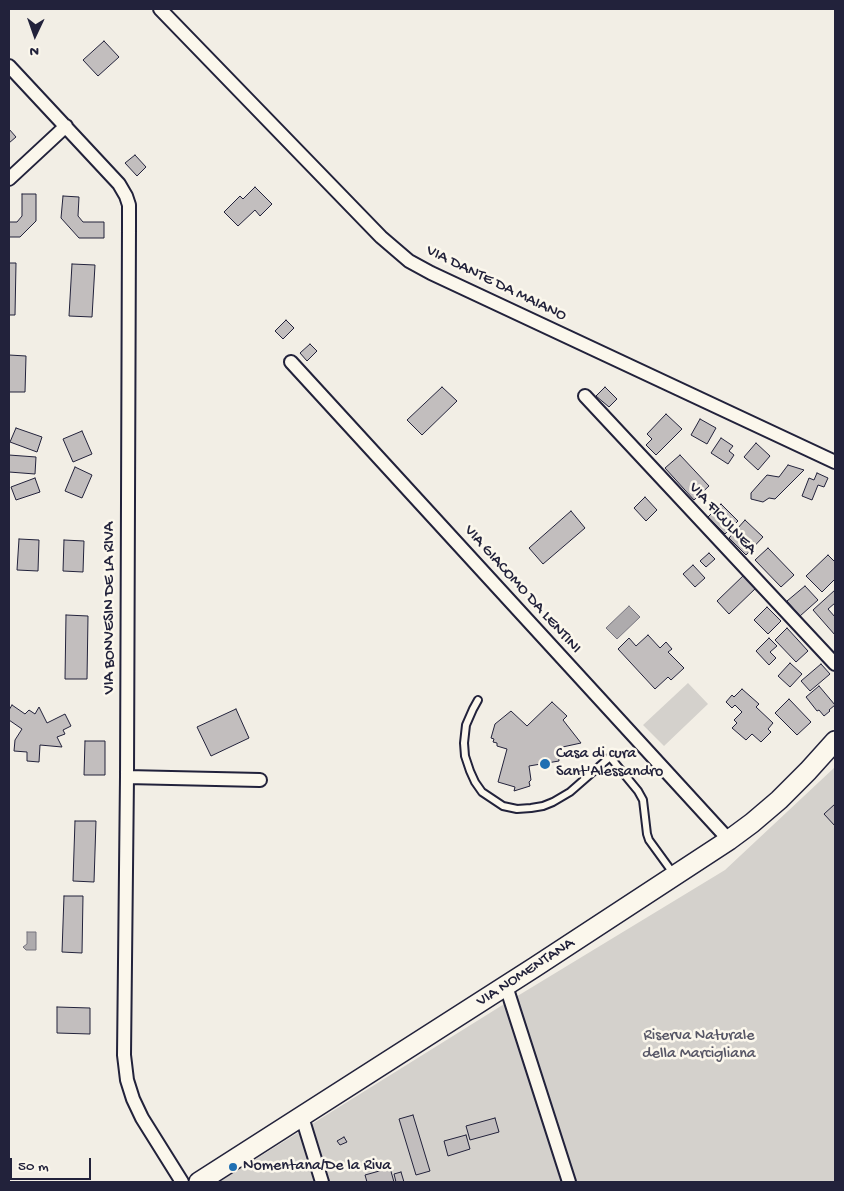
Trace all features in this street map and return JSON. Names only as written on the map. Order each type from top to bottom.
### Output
[{"type":"main road","name":"VIA NOMENTANA","points":[[199,1182],[506,986],[729,840],[758,819],[779,800],[835,742]]},
{"type":"street","name":"VIA DANTE DA MAIANO","points":[[160,9],[381,237],[409,261],[835,462]]},
{"type":"street","name":"VIA BONVESIN DE LA RIVA","points":[[9,66],[119,184],[129,205],[124,1055],[127,1080],[133,1099],[142,1118],[182,1182]]},
{"type":"street","points":[[9,179],[66,126]]},
{"type":"street","name":"VIA GIACOMO DA LENTINI","points":[[292,362],[729,840]]},
{"type":"street","name":"VIA FICULNEA","points":[[585,396],[835,664]]},
{"type":"street","points":[[127,777],[260,780]]},
{"type":"street","points":[[506,986],[568,1182]]},
{"type":"street","points":[[302,1117],[322,1182]]},
{"type":"lane","points":[[478,700],[466,725],[464,743],[465,756],[470,771],[482,792],[503,806],[531,808],[543,806],[570,792],[610,758],[638,791],[643,800],[649,840],[675,876]]},
{"type":"green space","points":[[688,683],[708,704],[664,746],[643,725]]},
{"type":"green space","name":"Riserva Naturale della Marcigliana","points":[[835,767],[835,1182],[219,1182],[501,1006],[725,870]]},
{"type":"shaded area","points":[[629,606],[640,617],[617,639],[606,628]]},
{"type":"shaded area","points":[[27,932],[36,932],[36,950],[26,950],[23,947],[27,944]]},
{"type":"building","points":[[104,41],[119,57],[98,76],[83,60]]},
{"type":"building","points":[[9,129],[16,137],[9,143]]},
{"type":"building","points":[[135,155],[146,167],[137,176],[125,163]]},
{"type":"building","points":[[255,187],[272,204],[260,216],[255,210],[238,226],[224,212],[240,196],[243,199]]},
{"type":"building","points":[[22,194],[36,194],[36,221],[20,237],[9,237],[9,222],[17,222],[22,216]]},
{"type":"building","points":[[63,196],[79,197],[78,216],[83,222],[104,222],[104,238],[79,238],[61,218]]},
{"type":"building","points":[[9,263],[16,263],[15,315],[9,315]]},
{"type":"building","points":[[72,264],[95,265],[92,317],[69,316]]},
{"type":"building","points":[[286,320],[294,328],[283,339],[275,331]]},
{"type":"building","points":[[310,344],[317,351],[307,361],[300,353]]},
{"type":"building","points":[[9,355],[26,356],[25,392],[9,392]]},
{"type":"building","points":[[442,387],[457,401],[422,435],[407,420]]},
{"type":"building","points":[[605,387],[617,399],[609,407],[596,396]]},
{"type":"building","points":[[666,414],[682,429],[656,455],[646,445],[652,439],[647,434]]},
{"type":"building","points":[[700,419],[716,428],[707,444],[691,435]]},
{"type":"building","points":[[16,428],[42,437],[37,452],[10,442]]},
{"type":"building","points":[[82,431],[92,454],[73,462],[63,439]]},
{"type":"building","points":[[721,438],[733,446],[729,451],[734,455],[728,464],[711,453]]},
{"type":"building","points":[[756,443],[770,456],[758,470],[744,457]]},
{"type":"building","points":[[9,455],[36,457],[35,474],[9,472]]},
{"type":"building","points":[[680,455],[709,486],[694,500],[665,468]]},
{"type":"building","points":[[788,465],[804,470],[775,499],[769,498],[763,502],[751,499],[751,493],[767,475],[779,477]]},
{"type":"building","points":[[75,467],[92,475],[82,498],[65,491]]},
{"type":"building","points":[[817,473],[828,478],[824,487],[818,485],[812,500],[802,496],[809,478],[814,480]]},
{"type":"building","points":[[35,478],[40,492],[16,500],[11,487]]},
{"type":"building","points":[[645,497],[657,510],[646,521],[634,508]]},
{"type":"building","points":[[721,504],[738,521],[725,534],[708,517]]},
{"type":"building","points":[[571,511],[585,528],[543,564],[529,548]]},
{"type":"building","points":[[745,520],[763,537],[746,555],[729,538]]},
{"type":"building","points":[[19,539],[39,540],[38,571],[17,570]]},
{"type":"building","points":[[64,540],[84,541],[83,572],[63,571]]},
{"type":"building","points":[[768,548],[794,575],[781,587],[755,560]]},
{"type":"building","points":[[709,553],[715,559],[706,567],[700,561]]},
{"type":"building","points":[[828,555],[835,562],[835,579],[822,592],[806,576]]},
{"type":"building","points":[[693,565],[705,578],[695,587],[683,574]]},
{"type":"building","points":[[745,574],[757,587],[729,614],[717,601]]},
{"type":"building","points":[[805,586],[818,600],[800,616],[787,601]]},
{"type":"building","points":[[835,590],[835,603],[828,609],[835,617],[835,635],[813,610]]},
{"type":"building","points":[[767,607],[781,621],[768,634],[754,620]]},
{"type":"building","points":[[66,615],[88,616],[87,679],[65,679]]},
{"type":"building","points":[[787,628],[808,651],[796,662],[775,640]]},
{"type":"building","points":[[648,635],[660,648],[666,642],[672,649],[668,652],[684,668],[671,680],[668,677],[655,689],[618,649],[629,638],[636,646]]},
{"type":"building","points":[[769,638],[777,646],[770,652],[776,658],[769,665],[756,651]]},
{"type":"building","points":[[790,663],[802,674],[790,687],[778,676]]},
{"type":"building","points":[[821,664],[830,674],[810,691],[801,681]]},
{"type":"building","points":[[819,686],[835,705],[824,716],[819,710],[817,711],[806,697]]},
{"type":"building","points":[[742,689],[759,704],[756,707],[773,723],[768,729],[771,732],[761,742],[752,734],[746,740],[732,728],[737,723],[734,720],[742,712],[735,705],[732,708],[726,702],[732,695],[734,697]]},
{"type":"building","points":[[789,699],[811,722],[797,735],[775,713]]},
{"type":"building","points":[[552,702],[567,716],[563,720],[581,743],[558,748],[559,761],[529,766],[530,786],[514,791],[515,787],[498,782],[507,749],[497,746],[497,743],[493,742],[494,739],[491,738],[495,724],[511,711],[527,726]]},
{"type":"building","points":[[12,705],[25,714],[29,710],[35,714],[39,707],[47,723],[65,714],[71,726],[63,730],[65,734],[57,737],[62,747],[40,745],[39,762],[27,761],[27,752],[14,751],[15,740],[22,729],[9,720],[9,710]]},
{"type":"building","points":[[236,709],[249,738],[211,756],[197,727]]},
{"type":"building","points":[[85,741],[105,741],[105,775],[84,775]]},
{"type":"building","points":[[835,804],[835,826],[824,814]]},
{"type":"building","points":[[75,821],[96,821],[94,882],[73,881]]},
{"type":"building","points":[[64,896],[83,896],[82,953],[62,952]]},
{"type":"building","points":[[57,1007],[90,1008],[90,1034],[57,1033]]},
{"type":"building","points":[[413,1115],[430,1171],[416,1175],[399,1119]]},
{"type":"building","points":[[495,1118],[499,1132],[470,1140],[466,1126]]},
{"type":"building","points":[[466,1135],[470,1149],[448,1156],[444,1141]]},
{"type":"building","points":[[344,1137],[347,1142],[340,1145],[337,1141]]},
{"type":"building","points":[[390,1168],[394,1182],[367,1182],[365,1175]]},
{"type":"building","points":[[401,1172],[404,1182],[396,1182],[394,1174]]},
{"type":"place","name":"Casa di cura Sant'Alessandro","points":[[545,764]]},
{"type":"place","name":"Nomentana/De la Riva","points":[[233,1167]]}]
